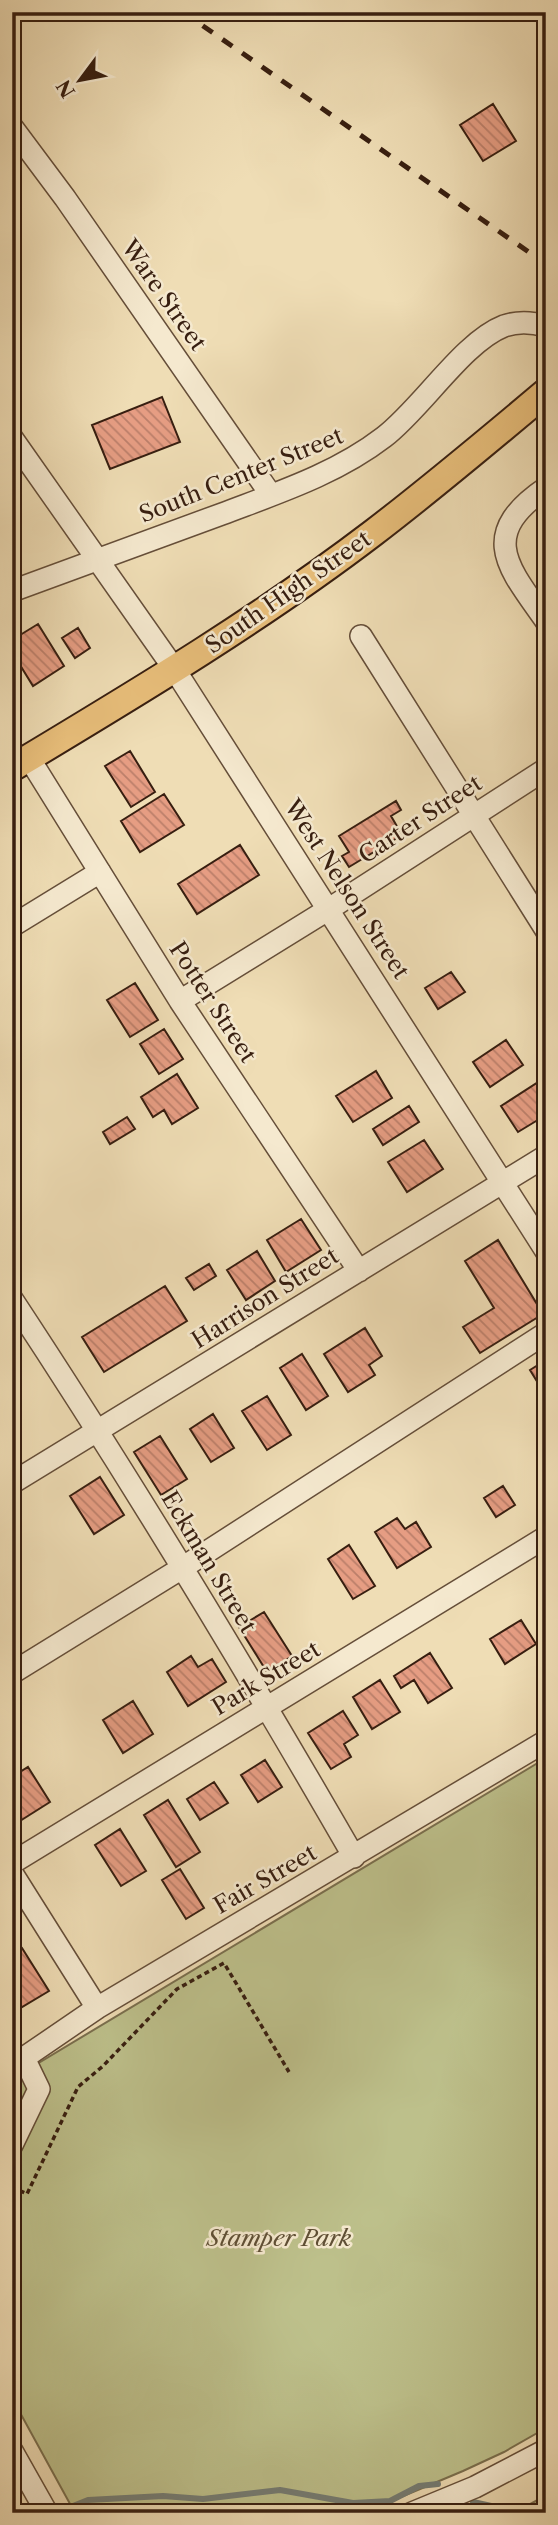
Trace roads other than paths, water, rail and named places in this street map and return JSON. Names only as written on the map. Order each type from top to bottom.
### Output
[{"type":"main road","name":"South High Street","points":[[21,763],[175,670],[372,534],[539,398]]},
{"type":"street","name":"Ware Street","points":[[12,127],[73,210],[271,495]]},
{"type":"street","name":"South Center Street","points":[[12,591],[328,472],[369,448],[409,416],[477,343],[502,327],[514,323],[538,324]]},
{"type":"street","name":"West Nelson Street","points":[[12,438],[175,670],[546,1251]]},
{"type":"street","points":[[546,488],[517,509],[505,543],[508,560],[516,577],[546,621]]},
{"type":"street","points":[[361,636],[546,930]]},
{"type":"street","name":"Potter Street","points":[[21,763],[100,872],[180,1000],[359,1270]]},
{"type":"street","name":"Carter Street","points":[[180,1000],[329,909],[546,769]]},
{"type":"street","points":[[12,926],[100,872]]},
{"type":"street","name":"Harrison Street","points":[[12,1483],[546,1156]]},
{"type":"street","name":"Eckman Street","points":[[12,1298],[99,1431],[268,1708],[354,1857]]},
{"type":"street","points":[[12,1673],[182,1568],[546,1333]]},
{"type":"street","name":"Park Street","points":[[12,1863],[546,1537]]},
{"type":"street","name":"Fair Street","points":[[18,2062],[97,2008],[546,1741]]},
{"type":"street","points":[[12,1873],[97,2008]]},
{"type":"street","points":[[12,2145],[39,2089],[18,2062]]},
{"type":"street","points":[[412,2513],[475,2487],[546,2450]]},
{"type":"street","points":[[12,2451],[47,2513]]},
{"type":"waterway","points":[[63,2510],[88,2500],[163,2496],[203,2499],[280,2490],[353,2503],[390,2501],[419,2486],[438,2484]]},
{"type":"waterway","points":[[473,2502],[523,2513]]},
{"type":"railway","points":[[183,12],[546,264]]},
{"type":"park label","name":"Stamper Park","points":[[279,2238]]}]
